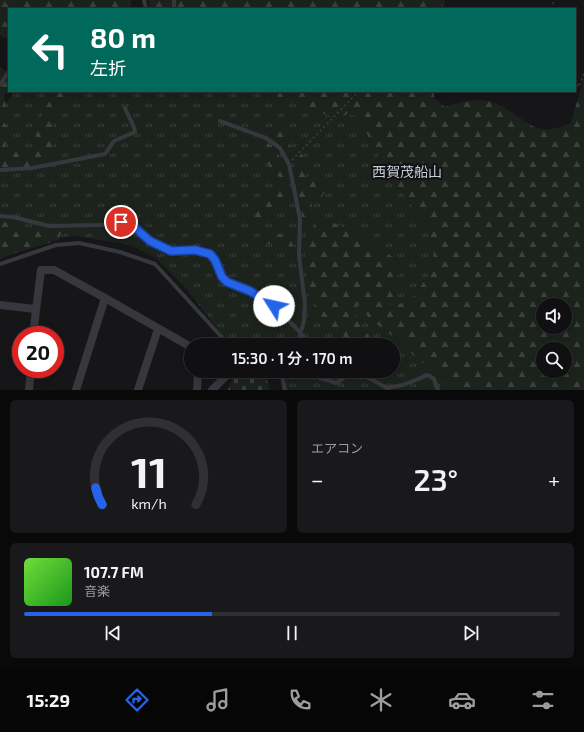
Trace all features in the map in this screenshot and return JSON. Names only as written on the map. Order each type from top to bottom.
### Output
[{"type":"street","points":[[34,326],[41,270],[54,270],[184,343]]},
{"type":"street","points":[[76,390],[105,298]]},
{"type":"street","points":[[0,305],[35,309]]},
{"type":"street","points":[[138,390],[158,329]]},
{"type":"street","points":[[30,390],[31,378]]},
{"type":"street","points":[[197,390],[198,378]]},
{"type":"street","points":[[212,390],[224,378]]},
{"type":"lane","points":[[0,84],[8,72]]},
{"type":"lane","points":[[0,170],[32,168],[105,154],[114,141],[135,132],[125,108]]},
{"type":"lane","points":[[220,121],[266,138],[280,148],[289,164],[300,219],[299,255],[305,304],[304,321],[299,338]]},
{"type":"lane","points":[[0,216],[13,217],[49,226],[100,225],[121,222],[128,223],[150,241],[166,249],[183,252],[195,250],[210,254],[215,260],[222,277],[227,282],[257,295],[274,306],[305,338]]},
{"type":"lane","points":[[0,264],[56,245],[79,243],[93,245],[145,260],[155,264],[223,338]]},
{"type":"lane","points":[[369,378],[387,388],[403,385],[428,375],[434,379],[438,390]]},
{"type":"lane","points":[[282,378],[285,390]]},
{"type":"lane","points":[[320,378],[336,383],[344,378]]},
{"type":"path","points":[[576,82],[579,86],[584,73]]},
{"type":"path","points":[[289,164],[358,92]]},
{"type":"green space","points":[[0,0],[131,0],[131,8],[8,8],[8,39],[0,35]]},
{"type":"green space","points":[[148,0],[445,0],[442,8],[150,8]]},
{"type":"green space","points":[[0,67],[8,72],[8,89],[4,95],[7,111],[3,121],[11,132],[5,146],[23,155],[35,147],[36,125],[54,92],[82,92],[64,103],[52,122],[57,136],[46,162],[0,176]]},
{"type":"green space","points":[[584,77],[584,390],[451,390],[443,379],[412,354],[406,344],[400,340],[400,338],[396,338],[391,335],[370,319],[358,304],[355,317],[371,338],[345,338],[328,324],[317,311],[308,288],[304,240],[306,232],[323,219],[341,226],[393,257],[399,279],[391,305],[410,302],[434,267],[433,246],[425,224],[387,171],[357,116],[347,114],[338,119],[266,92],[434,92],[434,97],[445,107],[479,100],[493,102],[509,110],[532,126],[548,129],[558,128],[571,123]]},
{"type":"green space","points":[[13,92],[267,92],[357,116],[387,171],[425,224],[433,246],[434,267],[454,390],[282,390],[281,378],[400,378],[400,338],[226,338],[184,286],[156,258],[130,245],[76,236],[32,240],[0,249],[0,114]]},
{"type":"green space","points":[[279,126],[294,154],[291,160],[289,159],[284,148],[268,136],[273,128]]},
{"type":"green space","points":[[264,141],[273,147],[279,156],[287,176],[283,179],[271,168],[264,158],[261,143]]},
{"type":"green space","points":[[301,154],[304,157],[306,177],[313,176],[322,180],[326,190],[319,201],[312,201],[311,223],[307,228],[304,224],[292,169],[294,162]]},
{"type":"green space","points":[[278,181],[285,182],[288,189],[286,196],[277,199],[270,216],[260,223],[254,216],[262,206],[265,191],[270,189]]},
{"type":"green space","points":[[3,221],[37,230],[62,230],[59,240],[0,259],[0,222]]},
{"type":"green space","points":[[274,232],[294,239],[296,243],[295,246],[268,244],[264,240],[269,233]]},
{"type":"green space","points":[[232,378],[260,378],[267,380],[270,390],[228,390]]},
{"type":"district","name":"西賀茂船山","points":[[407,172]]},
{"type":"route","points":[[121,222],[128,223],[150,241],[171,251],[183,252],[195,250],[210,254],[215,260],[222,277],[227,282],[250,291],[274,306]]}]
